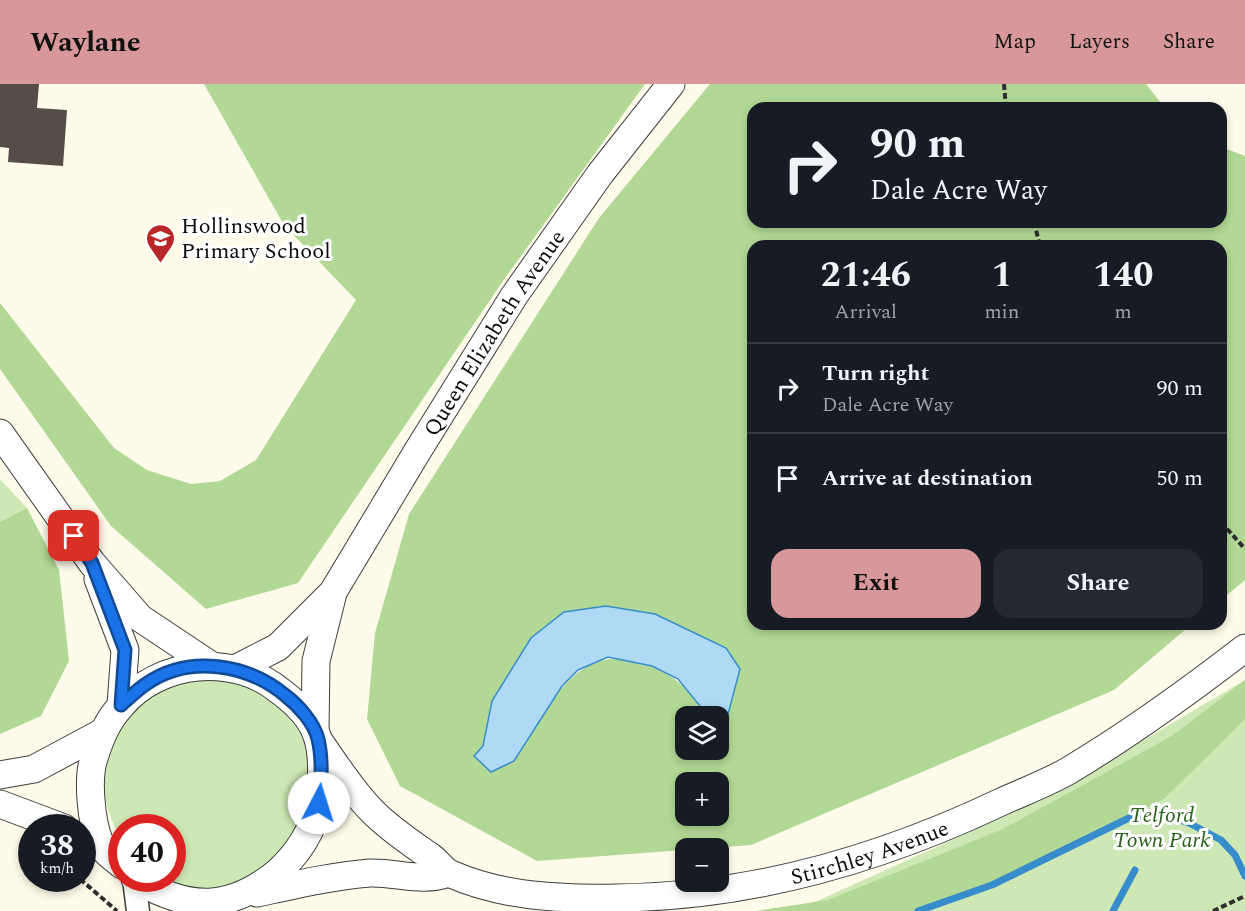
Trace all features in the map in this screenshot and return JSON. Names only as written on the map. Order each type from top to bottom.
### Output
[{"type":"street","name":"Queen Elizabeth Avenue","points":[[225,667],[278,647],[333,592],[514,296],[600,174],[671,84]]},
{"type":"street","points":[[0,433],[92,563],[140,618],[225,667],[271,683],[296,704],[371,811],[448,873]]},
{"type":"street","points":[[92,563],[125,650],[121,705]]},
{"type":"street","name":"Queen Elizabeth Avenue","points":[[254,894],[296,855],[310,832],[320,791],[316,660],[333,592]]},
{"type":"street","name":"Stirchley Avenue","points":[[448,873],[487,886],[539,897],[598,898],[652,898],[714,892],[798,875],[903,845],[1065,772],[1169,707],[1245,648]]},
{"type":"street","points":[[91,814],[92,766],[103,732],[121,705],[147,683],[178,670],[225,667]]},
{"type":"street","points":[[0,775],[34,769],[103,732]]},
{"type":"street","points":[[0,804],[31,814]]},
{"type":"street","points":[[96,844],[108,854]]},
{"type":"street","points":[[156,892],[163,896],[195,904],[224,907],[254,894],[313,881],[370,873],[428,878],[448,873]]},
{"type":"street","points":[[136,892],[138,911]]},
{"type":"path","points":[[1004,84],[1006,102]]},
{"type":"path","points":[[1227,529],[1245,549]]},
{"type":"path","points":[[96,892],[117,911]]},
{"type":"path","points":[[1213,911],[1245,896]]},
{"type":"green space","points":[[204,84],[645,84],[503,281],[298,583],[206,609],[111,526],[0,369],[0,303],[114,448],[147,470],[191,484],[220,481],[256,460],[356,300],[284,225]]},
{"type":"green space","points":[[710,84],[1146,84],[1160,102],[747,102],[747,228],[1227,228],[1227,149],[1245,156],[1245,580],[1227,595],[1227,240],[747,240],[747,630],[1185,630],[1114,690],[751,845],[729,847],[729,838],[675,838],[675,851],[537,861],[400,786],[367,719],[375,633],[409,514],[599,218]],"holes":[[[606,606],[714,706],[729,706],[729,760],[675,760],[675,706],[698,706],[681,684],[661,671],[633,660],[609,659],[588,666],[571,679],[541,717],[514,761],[474,756]]]},
{"type":"green space","points":[[0,479],[27,508],[0,522]]},
{"type":"green space","points":[[27,508],[59,570],[69,661],[41,716],[0,734],[0,522]]},
{"type":"green space","points":[[215,678],[248,684],[279,703],[303,731],[315,765],[303,837],[248,884],[212,891],[186,887],[186,814],[110,814],[104,788],[106,764],[111,748],[128,718],[152,695],[183,681]]},
{"type":"green space","name":"Telford Town Park","points":[[1245,680],[1245,911],[795,911],[1051,795]]},
{"type":"green space","points":[[1245,680],[1245,719],[1165,798],[1072,848],[992,885],[918,911],[755,911],[828,900],[1003,829],[1172,736]]},
{"type":"water","points":[[606,606],[655,614],[726,648],[740,669],[729,710],[729,706],[700,706],[678,679],[652,666],[608,657],[578,670],[562,686],[514,761],[491,772],[474,756],[483,746],[492,701],[531,638],[564,612]]},
{"type":"building","points":[[0,84],[39,84],[37,108],[67,110],[63,166],[8,162],[9,148],[0,147]]},
{"type":"waterway","points":[[918,911],[992,885],[1129,818],[1160,814],[1189,823],[1221,840],[1235,855],[1245,876]]},
{"type":"waterway","points":[[1113,911],[1135,870]]},
{"type":"place","name":"Hollinswood Primary School","points":[[160,264]]},
{"type":"route","points":[[74,536],[92,563],[125,650],[121,705],[147,683],[178,670],[212,666],[237,668],[271,683],[296,704],[315,730],[319,741],[322,774],[319,803]]}]
